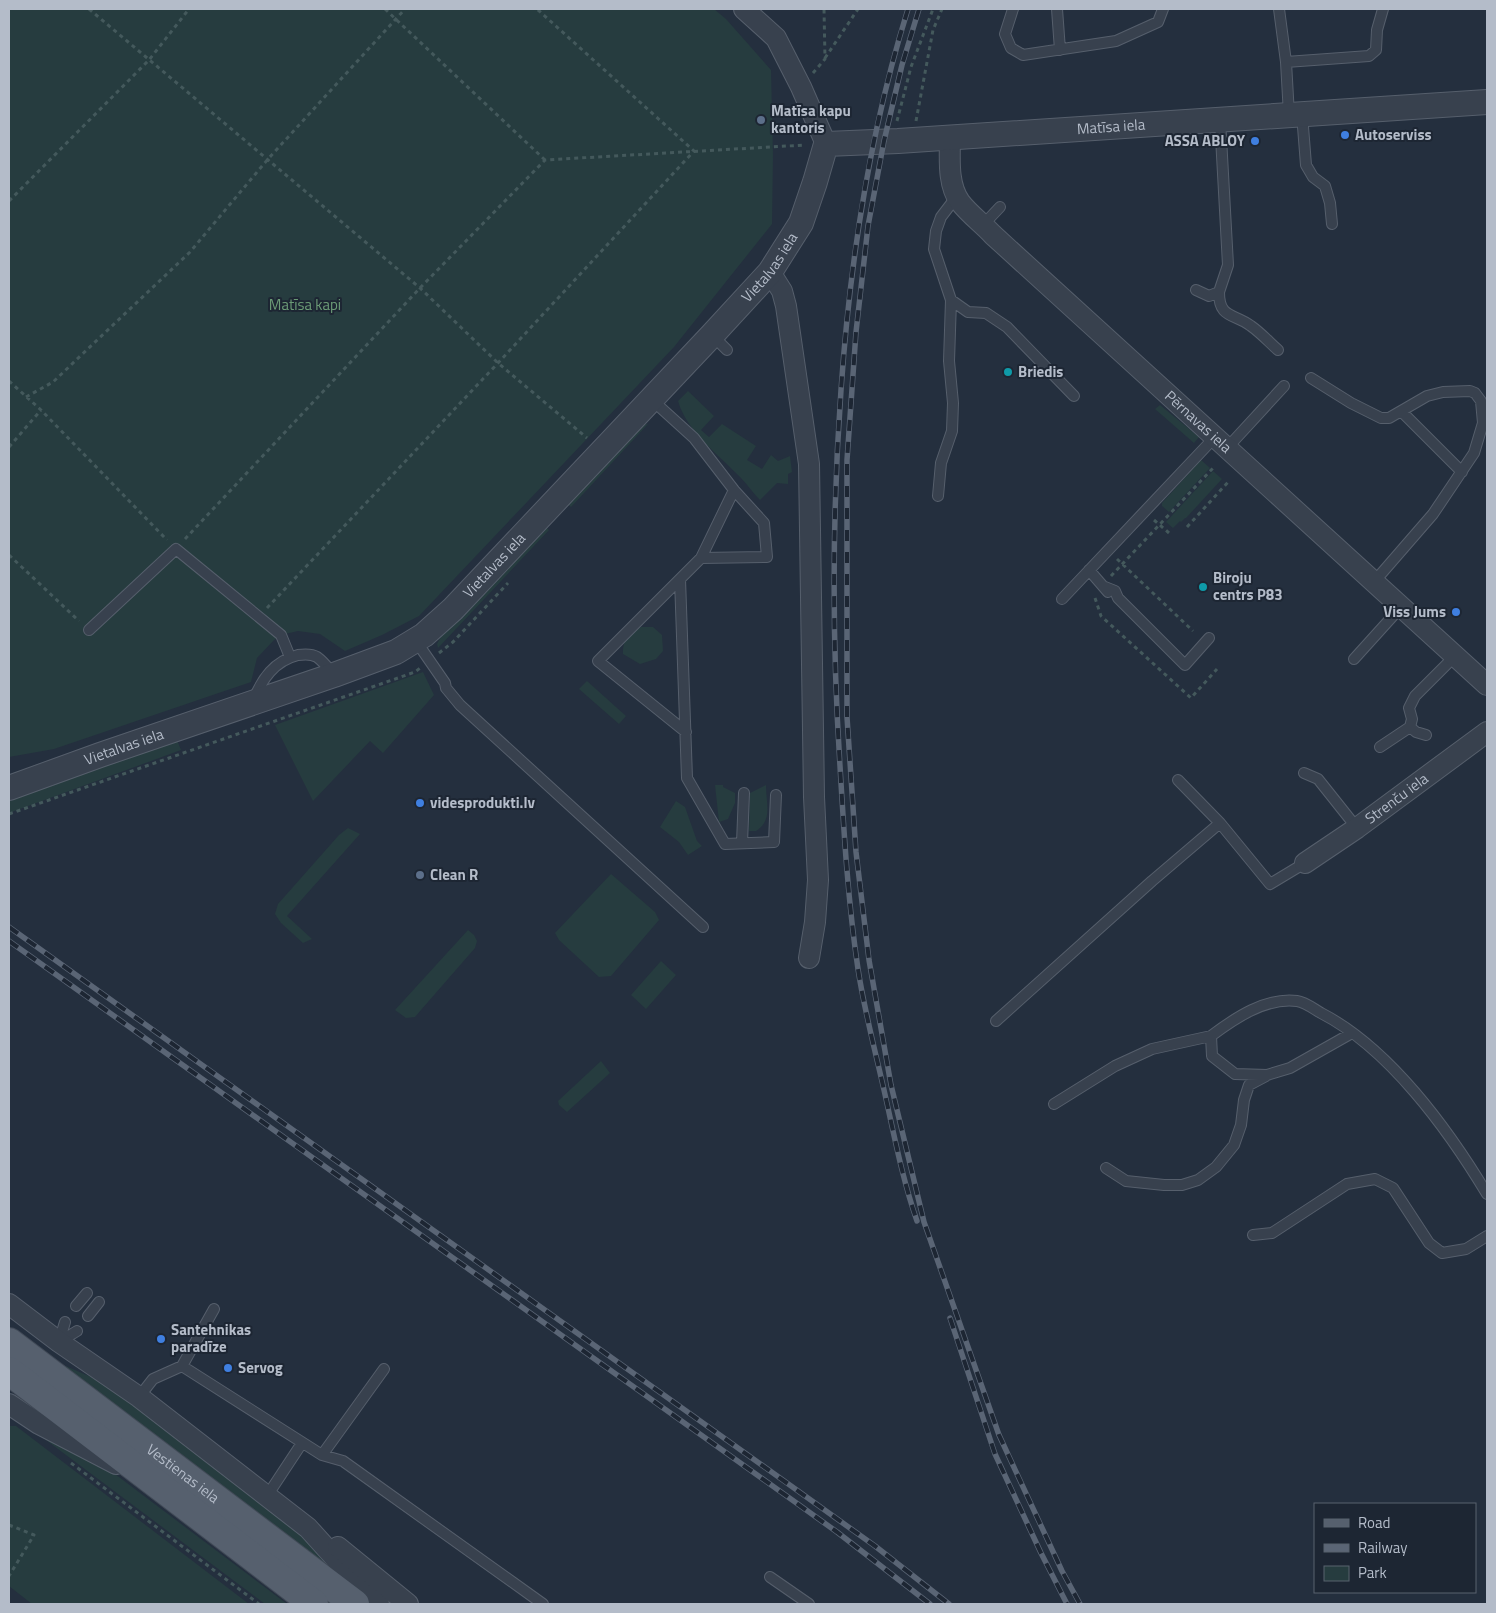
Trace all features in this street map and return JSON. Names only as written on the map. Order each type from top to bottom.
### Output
[{"type":"main road","name":"Vestienas iela","points":[[9,1342],[356,1604]]},
{"type":"main road","name":"Vestienas iela","points":[[9,1371],[314,1604]]},
{"type":"street","points":[[744,9],[776,38],[801,87],[826,144]]},
{"type":"street","name":"Matīsa iela","points":[[826,144],[1487,102]]},
{"type":"street","name":"Pērnavas iela","points":[[950,137],[951,177],[956,196],[961,203],[1487,685]]},
{"type":"street","name":"Vietalvas iela","points":[[9,788],[396,652],[431,630],[651,399],[720,342],[770,272],[800,223],[826,144]]},
{"type":"street","points":[[770,272],[782,291],[786,306],[809,464],[814,788],[818,880],[815,922],[809,958]]},
{"type":"street","name":"Strenču iela","points":[[1305,863],[1357,828],[1487,732]]},
{"type":"street","points":[[10,1305],[59,1342],[139,1397],[308,1528],[344,1551],[408,1604]]},
{"type":"street","points":[[11,1410],[166,1490]]},
{"type":"street","points":[[308,1528],[379,1604]]},
{"type":"lane","points":[[1013,9],[1005,34],[1011,48],[1024,55],[1116,41],[1158,22],[1163,9]]},
{"type":"lane","points":[[1057,9],[1060,50]]},
{"type":"lane","points":[[1279,9],[1286,62],[1306,165],[1313,177],[1325,186],[1330,203],[1332,224]]},
{"type":"lane","points":[[1286,62],[1369,56],[1376,50],[1377,30],[1383,9]]},
{"type":"lane","points":[[1220,119],[1228,265],[1219,292],[1219,303],[1225,314],[1250,324],[1278,350]]},
{"type":"lane","points":[[938,496],[940,463],[952,431],[953,403],[949,361],[951,300],[934,249],[940,218],[956,196]]},
{"type":"lane","points":[[983,225],[1000,207]]},
{"type":"lane","points":[[1196,290],[1209,296],[1219,292]]},
{"type":"lane","points":[[951,300],[968,312],[986,313],[1007,327],[1074,396]]},
{"type":"lane","points":[[1311,378],[1381,418],[1389,418],[1427,396],[1443,392],[1470,391],[1480,397],[1483,423],[1474,453],[1433,514],[1374,582]]},
{"type":"lane","points":[[1062,599],[1107,551],[1135,525],[1145,511],[1284,386]]},
{"type":"lane","points":[[651,399],[694,438],[734,490],[764,523],[767,557],[701,558]]},
{"type":"lane","points":[[1402,412],[1462,472]]},
{"type":"lane","points":[[686,732],[598,661],[701,558],[734,490]]},
{"type":"lane","points":[[88,630],[176,549],[281,635],[290,657]]},
{"type":"lane","points":[[1089,570],[1104,586],[1116,591],[1118,598],[1185,664],[1209,638]]},
{"type":"lane","points":[[680,579],[687,778],[725,844],[774,842],[776,795]]},
{"type":"lane","points":[[1354,659],[1401,607]]},
{"type":"lane","points":[[416,640],[445,683],[446,688],[460,704],[703,926]]},
{"type":"lane","points":[[252,703],[266,675],[279,663],[290,657],[312,654],[319,658],[334,675]]},
{"type":"lane","points":[[1380,747],[1410,727],[1412,719],[1409,708],[1415,696],[1454,656]]},
{"type":"lane","points":[[1410,727],[1416,732],[1426,735]]},
{"type":"lane","points":[[1304,773],[1318,779],[1357,828]]},
{"type":"lane","points":[[1178,780],[1220,823],[1270,884],[1305,863]]},
{"type":"lane","points":[[742,843],[744,792]]},
{"type":"lane","points":[[996,1021],[1152,881],[1220,823]]},
{"type":"lane","points":[[1054,1104],[1115,1066],[1152,1049],[1211,1036],[1254,1008],[1279,1000],[1299,1001],[1336,1020],[1370,1046],[1430,1110],[1451,1138],[1487,1194]]},
{"type":"lane","points":[[1106,1168],[1126,1181],[1182,1185],[1198,1180],[1216,1167],[1234,1144],[1241,1125],[1244,1100],[1249,1086],[1267,1075],[1290,1068],[1352,1033]]},
{"type":"lane","points":[[1211,1036],[1212,1056],[1235,1074],[1267,1075]]},
{"type":"lane","points":[[1253,1235],[1272,1233],[1347,1184],[1375,1179],[1393,1188],[1429,1243],[1442,1253],[1466,1249],[1487,1236]]},
{"type":"lane","points":[[76,1306],[87,1293]]},
{"type":"lane","points":[[88,1316],[99,1302]]},
{"type":"lane","points":[[139,1397],[154,1379],[182,1366],[214,1308]]},
{"type":"lane","points":[[59,1342],[65,1322]]},
{"type":"lane","points":[[59,1342],[76,1331]]},
{"type":"lane","points":[[182,1366],[322,1456],[343,1461],[543,1604]]},
{"type":"lane","points":[[322,1456],[384,1369]]},
{"type":"lane","points":[[267,1496],[302,1443]]},
{"type":"lane","points":[[770,1577],[809,1604]]},
{"type":"path","points":[[89,9],[420,288],[498,363],[591,441]]},
{"type":"path","points":[[9,201],[149,60],[189,9]]},
{"type":"path","points":[[385,9],[545,160]]},
{"type":"path","points":[[26,397],[53,382],[190,252],[268,159],[405,9]]},
{"type":"path","points":[[537,9],[694,151]]},
{"type":"path","points":[[824,9],[825,59]]},
{"type":"path","points":[[801,87],[825,59],[858,9]]},
{"type":"path","points":[[896,124],[911,67],[933,9]]},
{"type":"path","points":[[916,124],[933,30],[942,9]]},
{"type":"path","points":[[9,381],[41,410],[176,549],[420,288],[545,160],[826,144]]},
{"type":"path","points":[[258,617],[498,363],[694,151]]},
{"type":"path","points":[[9,447],[41,410]]},
{"type":"path","points":[[1214,468],[1094,595],[1101,616],[1191,698],[1217,670]]},
{"type":"path","points":[[1187,527],[1229,481]]},
{"type":"path","points":[[1145,511],[1169,532]]},
{"type":"path","points":[[1107,551],[1193,631]]},
{"type":"path","points":[[9,554],[88,630]]},
{"type":"path","points":[[9,814],[415,672],[453,642],[512,578]]},
{"type":"path","points":[[65,1458],[259,1604]]},
{"type":"path","points":[[9,1525],[34,1535],[9,1576]]},
{"type":"green space","name":"Matīsa kapi","points":[[9,9],[714,9],[726,19],[771,70],[772,224],[674,347],[419,616],[345,651],[320,634],[298,631],[285,634],[274,640],[257,658],[251,682],[54,749],[9,757]]},
{"type":"green space","points":[[688,391],[714,416],[701,430],[709,437],[722,424],[756,446],[747,460],[762,469],[771,455],[778,461],[790,456],[792,472],[788,474],[788,484],[777,483],[760,500],[688,423],[678,401]]},
{"type":"green space","points":[[1160,405],[1199,437],[1194,443],[1155,409]]},
{"type":"green space","points":[[648,424],[571,507],[566,503],[642,425]]},
{"type":"green space","points":[[1201,460],[1210,468],[1169,512],[1162,506],[1162,503]]},
{"type":"green space","points":[[1213,471],[1222,479],[1186,518],[1173,528],[1166,522]]},
{"type":"green space","points":[[544,525],[549,530],[438,648],[437,644],[443,633]]},
{"type":"green space","points":[[641,627],[653,627],[662,635],[663,651],[656,659],[640,664],[623,654],[623,649],[625,641],[633,632]]},
{"type":"green space","points":[[423,672],[434,695],[383,753],[370,741],[313,801],[275,725]]},
{"type":"green space","points":[[587,681],[626,716],[619,724],[579,689]]},
{"type":"green space","points":[[177,740],[181,750],[9,813],[9,801]]},
{"type":"green space","points":[[715,785],[723,785],[723,787],[735,793],[735,803],[728,819],[719,822]]},
{"type":"green space","points":[[766,785],[767,817],[765,822],[756,831],[749,831],[750,793]]},
{"type":"green space","points":[[676,801],[685,807],[697,841],[702,846],[688,855],[679,842],[660,827]]},
{"type":"green space","points":[[348,828],[360,834],[287,916],[312,939],[303,943],[281,923],[275,914],[278,904],[339,835]]},
{"type":"green space","points":[[611,874],[655,912],[659,920],[611,976],[599,977],[559,940],[555,933]]},
{"type":"green space","points":[[468,930],[477,941],[475,948],[415,1017],[406,1018],[395,1010]]},
{"type":"green space","points":[[661,961],[676,975],[646,1009],[631,995]]},
{"type":"green space","points":[[601,1061],[610,1073],[567,1112],[559,1105],[558,1101]]},
{"type":"green space","points":[[54,1361],[105,1383],[307,1537],[347,1582]]},
{"type":"green space","points":[[9,1426],[16,1426],[249,1604],[32,1604],[9,1586]]},
{"type":"green space","points":[[48,1437],[111,1471],[287,1604],[265,1604],[46,1440]]},
{"type":"railway","points":[[908,9],[894,56],[872,150],[863,198],[850,293],[838,437],[834,625],[837,719],[845,842],[858,969],[866,1014],[899,1156],[917,1221]]},
{"type":"railway","points":[[919,9],[902,65],[884,141],[868,226],[856,332],[847,460],[847,717],[856,852],[869,960],[891,1085],[924,1222],[999,1435],[1062,1571],[1080,1604]]},
{"type":"railway","points":[[9,927],[875,1546],[949,1604]]},
{"type":"railway","points":[[9,941],[837,1532],[930,1604]]},
{"type":"railway","points":[[950,1318],[995,1454],[1067,1604]]},
{"type":"place","name":"Matīsa kapu kantoris","points":[[761,120]]},
{"type":"place","name":"Autoserviss","points":[[1345,135]]},
{"type":"place","name":"ASSA ABLOY","points":[[1255,141]]},
{"type":"place","name":"Briedis","points":[[1008,372]]},
{"type":"place","name":"Biroju centrs P83","points":[[1203,587]]},
{"type":"place","name":"Viss Jums","points":[[1456,612]]},
{"type":"place","name":"videsprodukti.lv","points":[[420,803]]},
{"type":"place","name":"Clean R","points":[[420,875]]},
{"type":"place","name":"Santehnikas paradīze","points":[[161,1339]]},
{"type":"place","name":"Servog","points":[[228,1368]]}]
